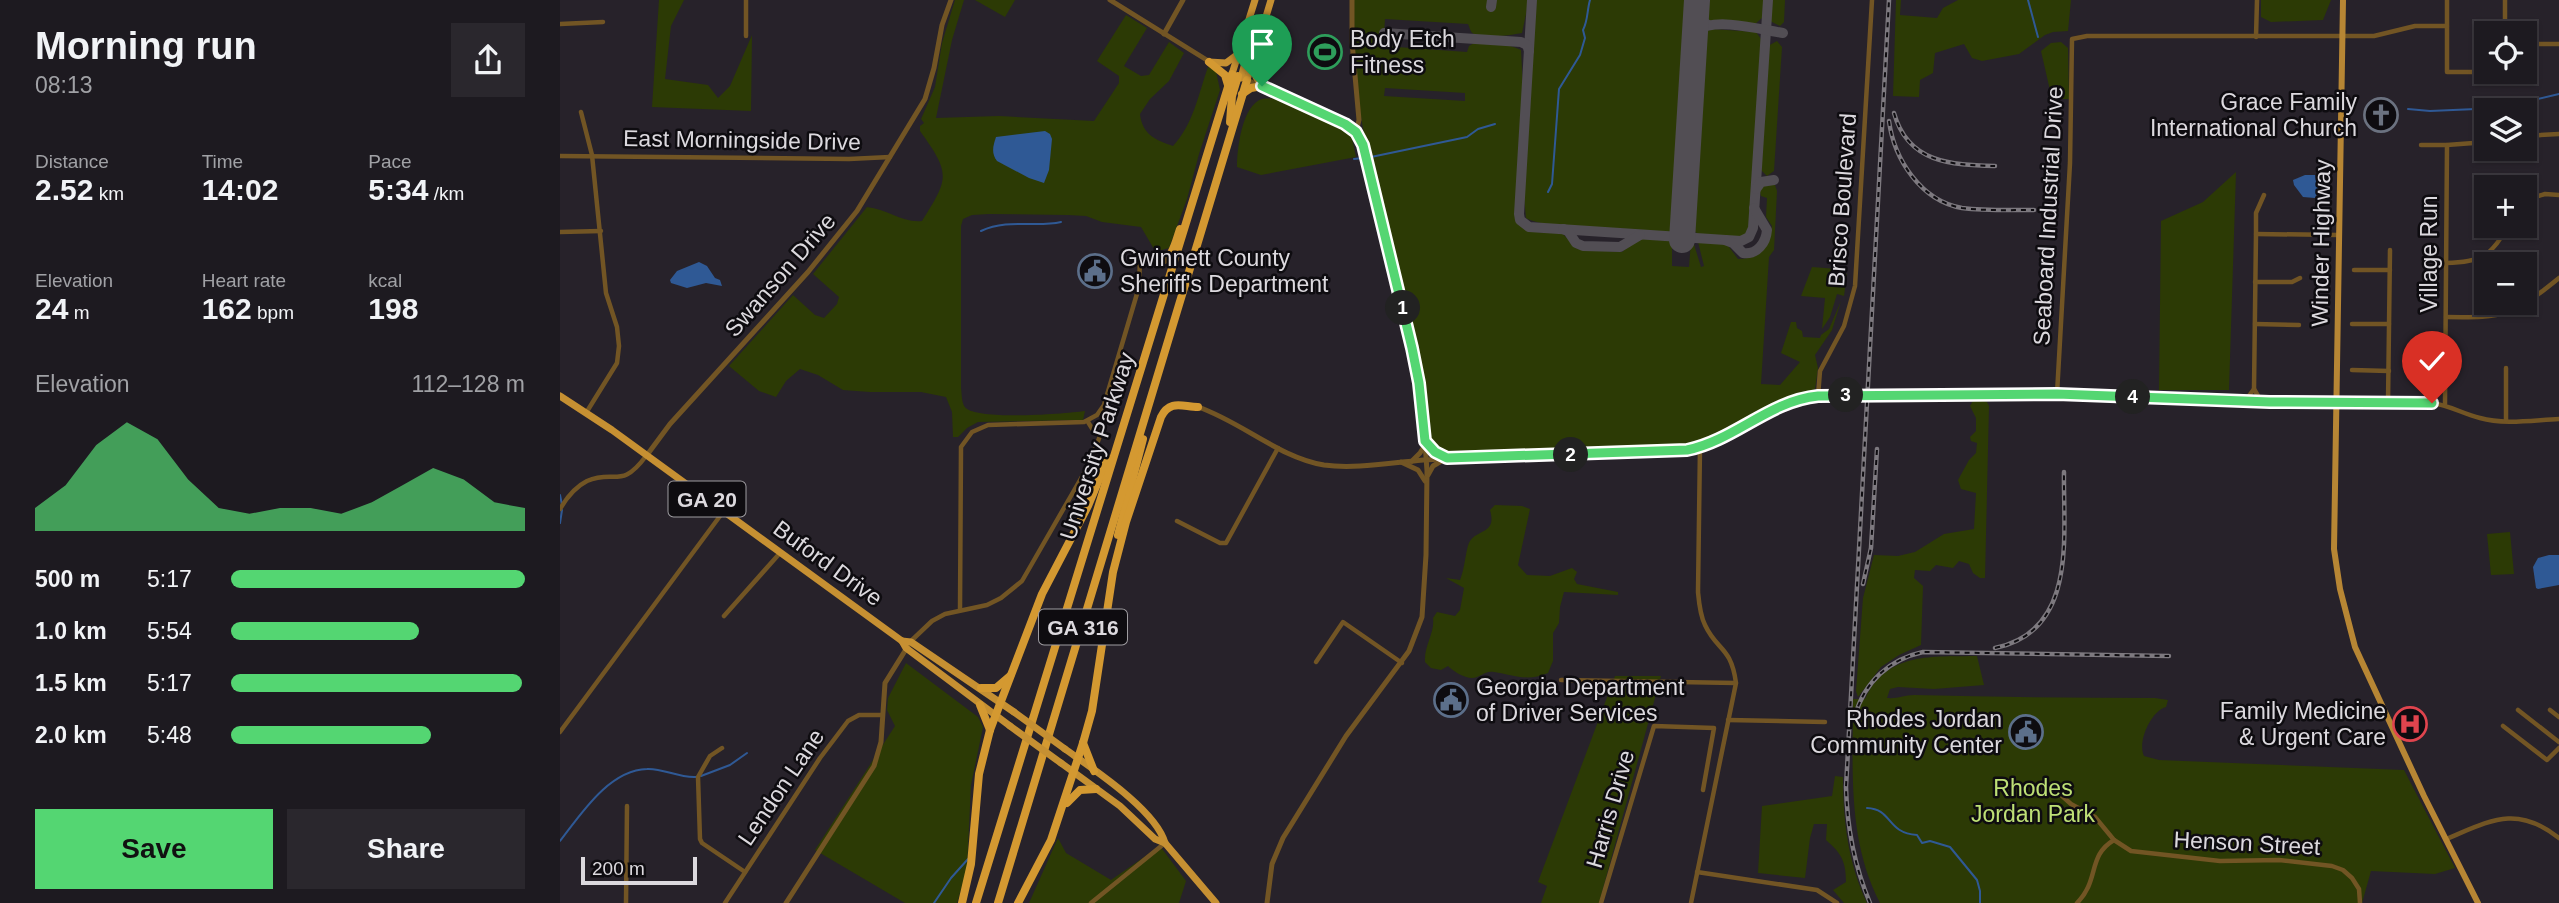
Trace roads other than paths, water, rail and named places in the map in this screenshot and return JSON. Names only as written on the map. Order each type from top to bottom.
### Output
[{"type":"highway","name":"University Parkway","points":[[998,903],[1242,94],[1239,54],[1255,0]]},
{"type":"highway","name":"University Parkway","points":[[975,903],[1228,88],[1251,64],[1271,0]]},
{"type":"highway","points":[[1230,132],[1232,100],[1247,55],[1248,22]]},
{"type":"highway","points":[[1209,62],[1226,63],[1239,54]]},
{"type":"highway","points":[[1209,62],[1225,75],[1228,88]]},
{"type":"highway","points":[[1242,94],[1262,86],[1251,64]]},
{"type":"highway","points":[[1140,258],[1161,261],[1169,256],[1196,191]]},
{"type":"highway","points":[[1018,903],[1051,840],[1063,809],[1092,711],[1125,503],[1161,375],[1165,350]]},
{"type":"highway","points":[[962,903],[971,864],[979,774],[990,730],[1042,594],[1096,487],[1133,393]]},
{"type":"highway","name":"Buford Drive","points":[[560,396],[647,455],[906,644],[980,705],[1121,806],[1155,839],[1166,843]]},
{"type":"highway","points":[[1113,572],[1126,522],[1162,414],[1175,404],[1198,407]]},
{"type":"highway","name":"Buford Drive","points":[[906,644],[1001,702],[1078,758],[1145,813],[1216,903]]},
{"type":"highway","points":[[981,688],[999,686],[1012,674]]},
{"type":"highway","points":[[980,705],[990,730]]},
{"type":"highway","points":[[1083,743],[1094,771]]},
{"type":"highway","points":[[1063,809],[1080,789],[1096,789]]},
{"type":"main road","name":"Winder Highway","points":[[2343,0],[2334,549],[2347,621],[2355,647],[2478,903]]},
{"type":"street","points":[[746,0],[746,36]]},
{"type":"street","name":"Swanson Drive","points":[[560,509],[569,495],[590,480],[622,477],[633,472],[670,424],[830,246],[857,211],[925,99],[942,25],[951,0]]},
{"type":"street","points":[[1110,0],[1209,62],[1334,118],[1356,132],[1368,162],[1420,393],[1426,460],[1426,555],[1422,617],[1415,640],[1402,663],[1352,728],[1295,817],[1272,864],[1267,903]]},
{"type":"street","points":[[1164,34],[1184,0]]},
{"type":"street","points":[[1352,0],[1352,42],[1359,113],[1356,132]]},
{"type":"street","name":"Brisco Boulevard","points":[[1818,396],[1820,371],[1844,326],[1855,286],[1872,0]]},
{"type":"street","points":[[2257,0],[2256,37],[2374,36],[2415,26],[2447,26]]},
{"type":"street","points":[[2447,0],[2447,72],[2474,72]]},
{"type":"street","points":[[2505,0],[2505,21]]},
{"type":"street","points":[[560,24],[603,22]]},
{"type":"street","name":"Seaboard Industrial Drive","points":[[2057,394],[2071,155],[2072,39],[2087,36],[2256,37]]},
{"type":"street","points":[[2537,44],[2559,44]]},
{"type":"street","points":[[581,112],[592,155],[606,293],[618,327],[619,346],[617,363],[586,413]]},
{"type":"street","points":[[2537,135],[2559,134]]},
{"type":"street","points":[[2421,145],[2474,143]]},
{"type":"street","name":"Village Run","points":[[2445,404],[2447,145]]},
{"type":"street","name":"East Morningside Drive","points":[[560,156],[849,159],[890,157]]},
{"type":"street","points":[[2262,401],[2254,389],[2255,282],[2256,213],[2264,195]]},
{"type":"street","points":[[2537,196],[2559,195]]},
{"type":"street","points":[[560,232],[601,231]]},
{"type":"street","points":[[2256,234],[2339,235]]},
{"type":"street","points":[[2446,263],[2469,262],[2489,254],[2502,238]]},
{"type":"street","points":[[2388,403],[2390,250]]},
{"type":"street","points":[[960,611],[961,447],[976,429],[988,425],[1088,422],[1097,415],[1104,405],[1139,287],[1140,258]]},
{"type":"street","points":[[2354,270],[2390,270]]},
{"type":"street","points":[[2255,282],[2292,282],[2300,278]]},
{"type":"street","points":[[2446,317],[2486,317],[2509,313],[2524,306],[2559,278]]},
{"type":"street","points":[[2255,324],[2299,325]]},
{"type":"street","points":[[2352,324],[2389,324]]},
{"type":"street","points":[[2506,368],[2506,421]]},
{"type":"street","points":[[2352,370],[2389,371]]},
{"type":"street","points":[[2245,401],[2254,389]]},
{"type":"street","points":[[1198,407],[1228,419],[1293,456],[1324,465],[1343,466],[1446,458],[1662,452],[1700,447],[1723,438],[1780,405],[1818,396],[2057,394],[2245,401],[2445,404],[2479,418],[2506,421],[2559,419]]},
{"type":"street","points":[[1088,422],[1093,430],[1101,435]]},
{"type":"street","points":[[786,903],[874,766],[880,750],[885,683],[906,644],[932,621],[987,605],[1001,598],[1026,576],[1091,461],[1103,427]]},
{"type":"street","points":[[1425,442],[1446,458]]},
{"type":"street","points":[[1412,461],[1425,442]]},
{"type":"street","points":[[1691,903],[1736,683],[1730,657],[1710,633],[1700,609],[1700,447]]},
{"type":"street","points":[[1177,521],[1220,543],[1226,543],[1278,448]]},
{"type":"street","points":[[1426,480],[1433,466],[1446,458]]},
{"type":"street","points":[[1401,462],[1418,470],[1426,480]]},
{"type":"street","points":[[560,732],[724,511]]},
{"type":"street","points":[[723,616],[781,552]]},
{"type":"street","points":[[1315,662],[1343,622],[1402,663]]},
{"type":"street","points":[[1561,680],[1736,683]]},
{"type":"street","points":[[2518,710],[2559,742]]},
{"type":"street","points":[[2550,710],[2559,717]]},
{"type":"street","name":"Lendon Lane","points":[[725,903],[820,758],[848,721],[859,715],[881,715]]},
{"type":"street","points":[[1728,720],[1825,722]]},
{"type":"street","name":"Harris Drive","points":[[1601,903],[1654,726],[1714,728],[1706,779]]},
{"type":"street","points":[[2503,726],[2547,760],[2559,748]]},
{"type":"street","points":[[722,748],[710,756],[698,777],[700,839],[745,872]]},
{"type":"street","points":[[1706,779],[1714,792]]},
{"type":"street","points":[[1703,790],[1706,779]]},
{"type":"street","points":[[2053,788],[2071,804],[2095,817],[2114,840],[2100,851],[2089,888],[2077,903]]},
{"type":"street","points":[[626,903],[627,806]]},
{"type":"street","points":[[2446,839],[2489,820],[2514,817],[2536,823],[2559,838]]},
{"type":"street","name":"Henson Street","points":[[2114,840],[2128,850],[2147,854],[2220,860],[2279,860],[2332,866],[2343,870],[2355,881],[2360,903]]},
{"type":"street","points":[[1091,903],[1166,843]]},
{"type":"street","points":[[1697,872],[1817,890],[1837,903]]},
{"type":"water","points":[[1045,131],[1052,139],[1049,170],[1044,183],[1029,178],[995,158],[993,149],[996,137]]},
{"type":"water","points":[[2305,175],[2315,175],[2318,187],[2315,198],[2303,197],[2293,180]]},
{"type":"water","points":[[699,262],[707,266],[722,286],[706,283],[687,288],[671,283],[670,280],[677,271]]},
{"type":"water","points":[[2559,555],[2559,585],[2538,589],[2533,567],[2538,558]]},
{"type":"waterway","points":[[1548,192],[1552,184],[1559,89],[1580,55],[1590,0]]},
{"type":"waterway","points":[[2028,0],[2038,37]]},
{"type":"waterway","points":[[2408,109],[2430,111],[2499,108],[2559,94]]},
{"type":"waterway","points":[[1371,157],[1467,137],[1478,129],[1495,124]]},
{"type":"waterway","points":[[1354,159],[1363,158]]},
{"type":"waterway","points":[[981,231],[1002,225],[1061,222]]},
{"type":"waterway","points":[[560,495],[562,505]]},
{"type":"waterway","points":[[560,523],[562,510]]},
{"type":"waterway","points":[[701,776],[730,765],[747,753]]},
{"type":"waterway","points":[[560,841],[597,795],[620,777],[647,769],[696,777]]},
{"type":"waterway","points":[[1867,808],[1881,812],[1900,830],[1917,835],[1922,843],[1930,841],[1950,847],[1977,880],[1980,903]]},
{"type":"waterway","points":[[934,903],[968,859]]},
{"type":"railway","points":[[1870,903],[1852,846],[1846,787],[1889,0]]},
{"type":"railway","points":[[1894,113],[1910,142],[1933,158],[1947,162],[1995,166]]},
{"type":"railway","points":[[1889,121],[1903,163],[1922,187],[1934,197],[1962,208],[2034,210]]},
{"type":"railway","points":[[1863,584],[1871,548],[1877,449]]},
{"type":"railway","points":[[1995,648],[2022,638],[2041,622],[2053,602],[2064,551],[2064,472]]},
{"type":"railway","points":[[1855,716],[1865,693],[1880,674],[1900,660],[1923,652],[2169,656]]},
{"type":"place","name":"Body Etch Fitness","points":[[1325,52]]},
{"type":"place","name":"Grace Family International Church","points":[[2381,115]]},
{"type":"place","name":"Gwinnett County Sheriff's Department","points":[[1095,271]]},
{"type":"place","name":"Georgia Department of Driver Services","points":[[1451,700]]},
{"type":"place","name":"Family Medicine & Urgent Care","points":[[2410,724]]},
{"type":"place","name":"Rhodes Jordan Community Center","points":[[2026,732]]},
{"type":"park label","name":"Rhodes Jordan Park","points":[[2033,801]]}]
